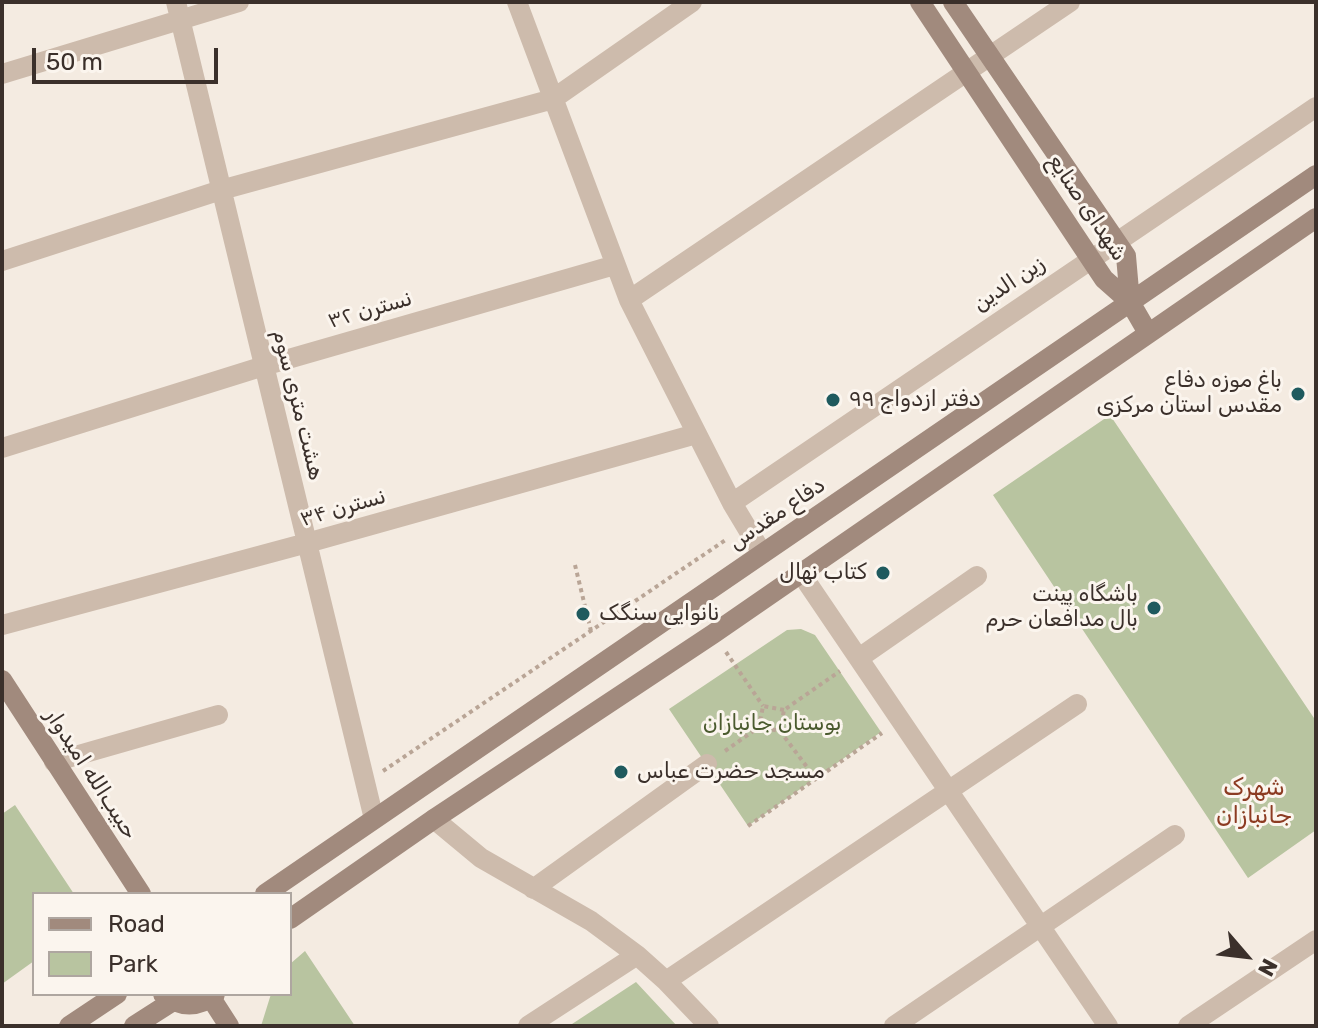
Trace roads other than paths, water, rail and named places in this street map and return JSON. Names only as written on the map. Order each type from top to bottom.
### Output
[{"type":"street","points":[[2,74],[178,10],[239,2]]},
{"type":"street","points":[[517,2],[629,300],[732,503],[762,553]]},
{"type":"street","points":[[2,261],[221,190],[553,99],[692,2]]},
{"type":"street","name":"شهدای صنایع","points":[[920,2],[1104,279],[1130,302]]},
{"type":"street","name":"شهدای صنایع","points":[[953,2],[1126,256],[1130,302]]},
{"type":"street","points":[[629,300],[1070,2]]},
{"type":"street","name":"هشت متری سوم","points":[[178,10],[374,819]]},
{"type":"street","name":"زین الدین","points":[[732,503],[1316,107]]},
{"type":"street","name":"دفاع مقدس","points":[[268,892],[1316,175]]},
{"type":"street","points":[[292,918],[434,819],[713,634],[1316,218]]},
{"type":"street","name":"نسترن ۳۲","points":[[2,448],[264,366],[615,265]]},
{"type":"street","points":[[1130,302],[1148,333]]},
{"type":"street","name":"نسترن ۳۴","points":[[2,625],[696,434]]},
{"type":"street","points":[[800,572],[1108,1026]]},
{"type":"street","points":[[859,658],[977,576]]},
{"type":"street","name":"حبیب‌الله امیدوار","points":[[2,680],[140,892]]},
{"type":"street","points":[[666,981],[1077,704]]},
{"type":"street","points":[[54,762],[218,715]]},
{"type":"street","points":[[533,889],[707,764]]},
{"type":"street","points":[[434,819],[481,858],[591,921],[637,955],[709,1026]]},
{"type":"street","points":[[894,1026],[1175,835]]},
{"type":"street","points":[[1188,1026],[1316,940]]},
{"type":"street","points":[[528,1026],[637,955]]},
{"type":"street","points":[[69,1026],[114,996]]},
{"type":"street","points":[[134,1026],[168,998],[192,1005],[213,996],[229,1026]]},
{"type":"place","name":"باغ موزه دفاع مقدس استان مرکزی","points":[[1298,394]]},
{"type":"place","name":"دفتر ازدواج ۹۹","points":[[833,400]]},
{"type":"place","name":"کتاب نهال","points":[[883,573]]},
{"type":"place","name":"باشگاه پینت بال مدافعان حرم","points":[[1154,608]]},
{"type":"place","name":"نانوایی سنگک","points":[[583,614]]},
{"type":"place","name":"مسجد حضرت عباس","points":[[621,772]]},
{"type":"district","name":"شهرک جانبازان","points":[[1254,802]]},
{"type":"park label","name":"بوستان جانبازان","points":[[772,724]]}]
